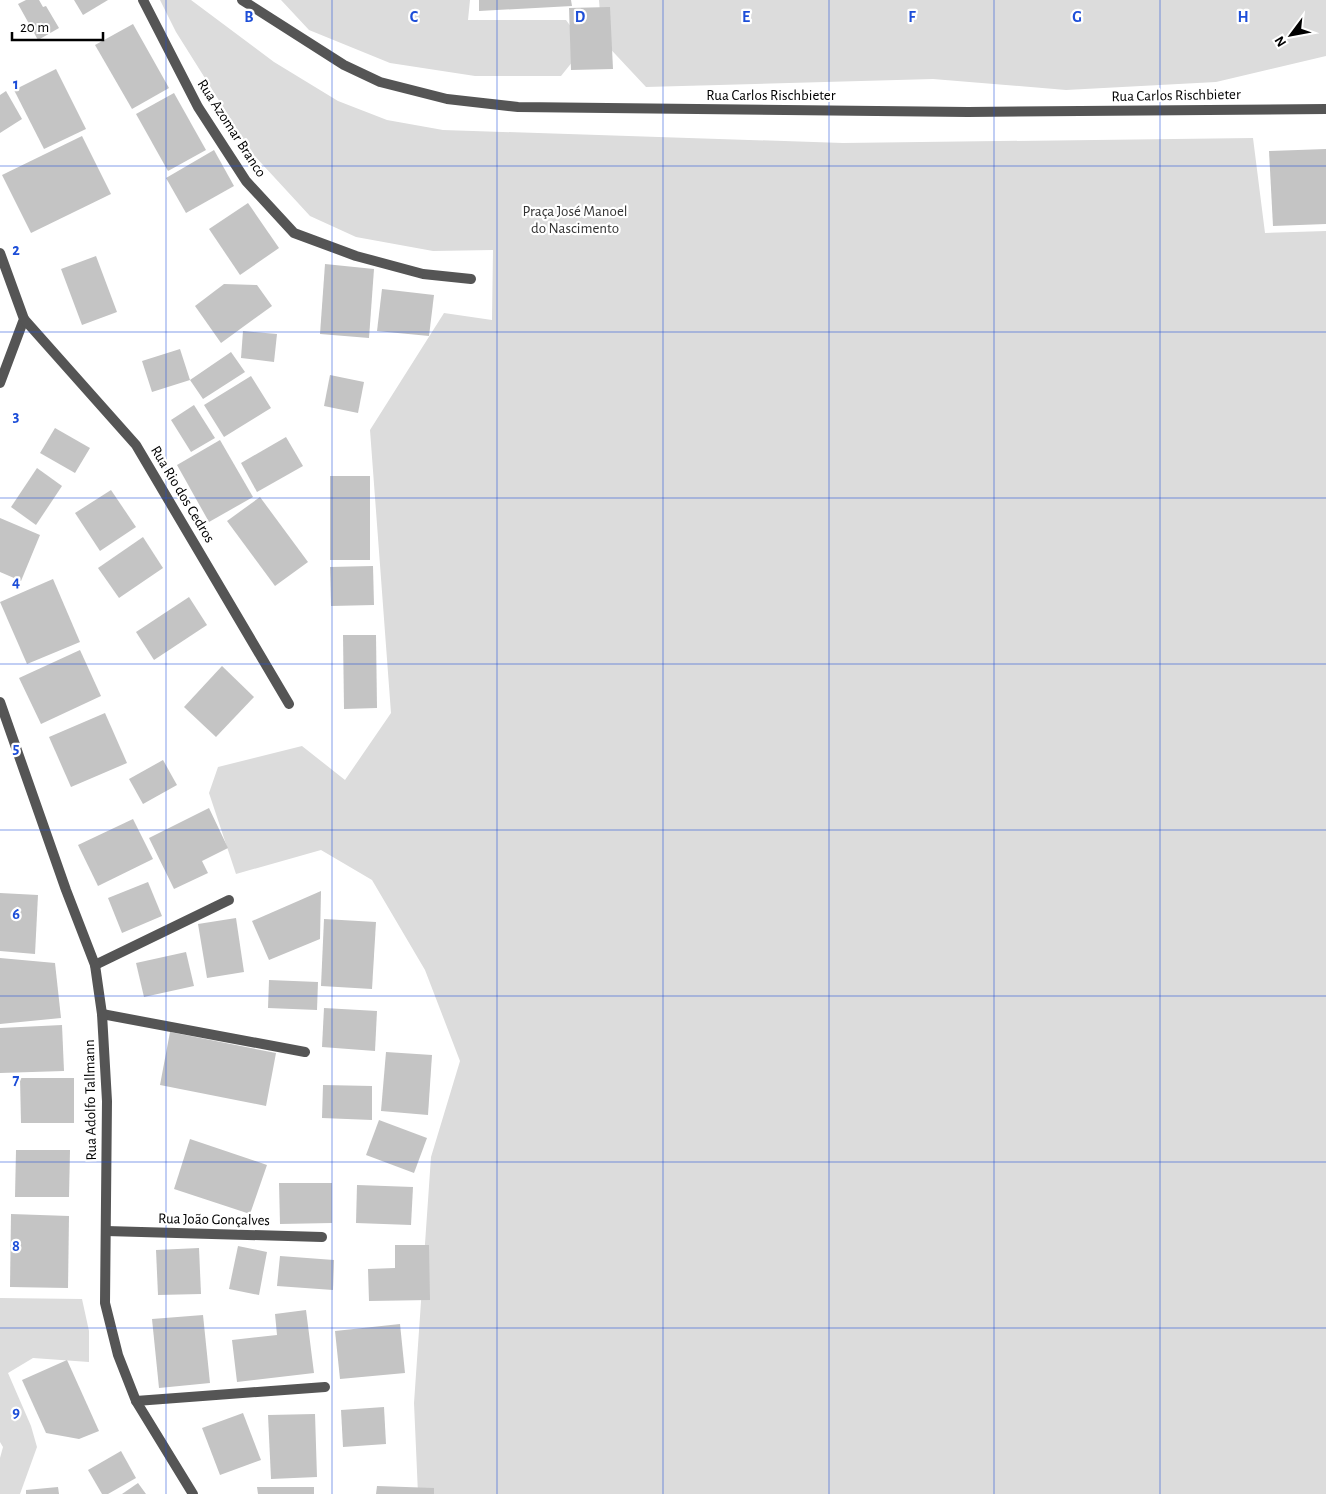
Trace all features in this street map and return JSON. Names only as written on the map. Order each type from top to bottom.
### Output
[{"type":"street","name":"Rua Azomar Branco","points":[[143,0],[198,107],[246,181],[294,233],[356,256],[423,274],[471,279]]},
{"type":"street","name":"Rua Carlos Rischbieter","points":[[242,0],[344,65],[380,82],[446,99],[509,106],[968,112],[1326,109]]},
{"type":"street","points":[[0,253],[24,319],[0,383]]},
{"type":"street","name":"Rua Rio dos Cedros","points":[[24,319],[136,445],[289,704]]},
{"type":"street","name":"Rua Adolfo Tallmann","points":[[0,702],[66,890],[96,965],[102,1014],[107,1101],[106,1303],[118,1355],[136,1401],[193,1494]]},
{"type":"street","points":[[96,965],[229,900]]},
{"type":"street","points":[[102,1014],[305,1052]]},
{"type":"street","name":"Rua João Gonçalves","points":[[106,1231],[322,1237]]},
{"type":"street","points":[[136,1401],[325,1387]]},
{"type":"green space","name":"Praça José Manoel do Nascimento","points":[[160,0],[191,0],[274,62],[338,101],[387,120],[443,130],[843,143],[1253,138],[1265,233],[1326,231],[1326,1494],[418,1494],[414,1403],[431,1157],[460,1061],[425,970],[372,880],[321,850],[236,874],[209,793],[218,767],[302,746],[345,780],[391,713],[370,430],[444,313],[492,320],[493,250],[433,251],[356,237],[310,216],[252,153],[176,32]]},
{"type":"green space","points":[[281,0],[470,0],[468,20],[566,20],[585,46],[561,76],[475,76],[390,63],[309,30]]},
{"type":"green space","points":[[599,0],[1326,0],[1326,56],[1216,82],[1066,90],[933,79],[646,87],[602,40]]},
{"type":"green space","points":[[0,1298],[82,1299],[89,1331],[89,1362],[33,1358],[8,1373],[31,1426],[37,1447],[20,1494],[0,1494],[0,1458],[3,1447],[0,1442]]},
{"type":"building","points":[[26,0],[39,0],[43,7],[46,6],[59,28],[38,40],[18,4]]},
{"type":"building","points":[[74,0],[108,0],[83,15]]},
{"type":"building","points":[[479,0],[571,0],[572,6],[479,11]]},
{"type":"building","points":[[610,7],[613,69],[571,70],[569,8]]},
{"type":"building","points":[[133,24],[169,88],[132,109],[95,45]]},
{"type":"building","points":[[56,69],[86,129],[44,149],[14,90]]},
{"type":"building","points":[[6,91],[22,119],[0,133],[0,95]]},
{"type":"building","points":[[174,93],[206,150],[168,171],[136,114]]},
{"type":"building","points":[[82,136],[111,194],[31,233],[2,175]]},
{"type":"building","points":[[1326,149],[1326,224],[1273,226],[1269,151]]},
{"type":"building","points":[[214,150],[234,186],[186,213],[166,178]]},
{"type":"building","points":[[248,203],[279,248],[240,275],[209,229]]},
{"type":"building","points":[[96,256],[117,312],[82,325],[61,269]]},
{"type":"building","points":[[325,264],[374,269],[369,338],[320,334]]},
{"type":"building","points":[[224,284],[257,285],[272,306],[221,343],[195,306]]},
{"type":"building","points":[[382,289],[434,295],[429,336],[377,331]]},
{"type":"building","points":[[243,331],[277,334],[274,362],[241,358]]},
{"type":"building","points":[[180,349],[190,380],[152,392],[142,361]]},
{"type":"building","points":[[231,352],[245,372],[203,399],[190,380]]},
{"type":"building","points":[[330,375],[364,382],[358,413],[324,406]]},
{"type":"building","points":[[251,376],[271,408],[224,437],[204,405]]},
{"type":"building","points":[[194,405],[215,438],[191,452],[171,420]]},
{"type":"building","points":[[55,428],[90,448],[75,473],[40,453]]},
{"type":"building","points":[[286,437],[303,466],[257,492],[241,463]]},
{"type":"building","points":[[220,440],[253,497],[209,522],[177,465]]},
{"type":"building","points":[[37,468],[62,486],[36,525],[11,507]]},
{"type":"building","points":[[330,476],[370,476],[370,560],[330,560]]},
{"type":"building","points":[[111,490],[136,527],[100,551],[75,513]]},
{"type":"building","points":[[260,497],[308,562],[275,586],[227,521]]},
{"type":"building","points":[[0,518],[40,535],[21,581],[0,572]]},
{"type":"building","points":[[143,537],[163,568],[119,598],[98,568]]},
{"type":"building","points":[[373,566],[374,605],[331,606],[330,567]]},
{"type":"building","points":[[53,579],[80,642],[27,664],[0,602]]},
{"type":"building","points":[[189,597],[207,625],[154,660],[136,632]]},
{"type":"building","points":[[343,635],[376,635],[377,708],[344,709]]},
{"type":"building","points":[[80,650],[101,696],[41,724],[19,678]]},
{"type":"building","points":[[222,666],[254,697],[216,737],[184,707]]},
{"type":"building","points":[[105,713],[127,763],[71,787],[49,737]]},
{"type":"building","points":[[163,760],[177,785],[143,804],[129,779]]},
{"type":"building","points":[[209,808],[228,848],[202,861],[208,873],[174,889],[149,838]]},
{"type":"building","points":[[133,819],[153,859],[98,886],[78,845]]},
{"type":"building","points":[[148,882],[162,916],[122,933],[108,898]]},
{"type":"building","points":[[321,891],[320,939],[269,960],[252,921]]},
{"type":"building","points":[[0,893],[38,895],[35,954],[0,951]]},
{"type":"building","points":[[236,918],[244,972],[207,978],[198,924]]},
{"type":"building","points":[[324,919],[376,922],[372,989],[321,986]]},
{"type":"building","points":[[186,952],[194,986],[144,997],[136,963]]},
{"type":"building","points":[[0,958],[55,963],[61,1018],[0,1024]]},
{"type":"building","points":[[269,980],[318,982],[317,1010],[268,1008]]},
{"type":"building","points":[[324,1008],[377,1011],[375,1051],[322,1047]]},
{"type":"building","points":[[62,1025],[64,1071],[0,1073],[0,1028]]},
{"type":"building","points":[[170,1032],[276,1053],[266,1106],[160,1085]]},
{"type":"building","points":[[386,1052],[432,1055],[428,1115],[381,1111]]},
{"type":"building","points":[[20,1078],[74,1078],[74,1123],[21,1123]]},
{"type":"building","points":[[323,1085],[372,1086],[372,1120],[322,1118]]},
{"type":"building","points":[[379,1120],[427,1138],[414,1173],[366,1155]]},
{"type":"building","points":[[190,1139],[267,1165],[250,1214],[174,1189]]},
{"type":"building","points":[[16,1150],[70,1150],[69,1197],[15,1197]]},
{"type":"building","points":[[279,1183],[332,1183],[332,1223],[280,1224]]},
{"type":"building","points":[[357,1185],[413,1187],[411,1225],[356,1223]]},
{"type":"building","points":[[11,1214],[69,1216],[68,1288],[10,1287]]},
{"type":"building","points":[[395,1245],[429,1245],[430,1300],[369,1301],[368,1269],[395,1268]]},
{"type":"building","points":[[238,1246],[267,1252],[259,1295],[229,1289]]},
{"type":"building","points":[[199,1248],[201,1294],[158,1295],[156,1250]]},
{"type":"building","points":[[280,1256],[334,1260],[333,1290],[277,1286]]},
{"type":"building","points":[[306,1310],[314,1373],[237,1382],[232,1340],[277,1335],[275,1314]]},
{"type":"building","points":[[203,1315],[210,1383],[159,1388],[152,1319]]},
{"type":"building","points":[[400,1324],[405,1373],[340,1379],[335,1331]]},
{"type":"building","points":[[67,1360],[99,1431],[79,1439],[46,1433],[22,1380]]},
{"type":"building","points":[[384,1407],[386,1444],[343,1447],[341,1410]]},
{"type":"building","points":[[243,1413],[261,1460],[220,1475],[202,1428]]},
{"type":"building","points":[[315,1414],[317,1477],[271,1479],[268,1415]]},
{"type":"building","points":[[121,1451],[136,1478],[108,1494],[102,1494],[88,1470]]},
{"type":"building","points":[[138,1483],[146,1494],[122,1494]]},
{"type":"building","points":[[377,1486],[434,1488],[434,1494],[376,1494]]},
{"type":"building","points":[[58,1487],[59,1494],[26,1494],[26,1490]]},
{"type":"building","points":[[257,1487],[314,1487],[314,1494],[258,1494]]}]
